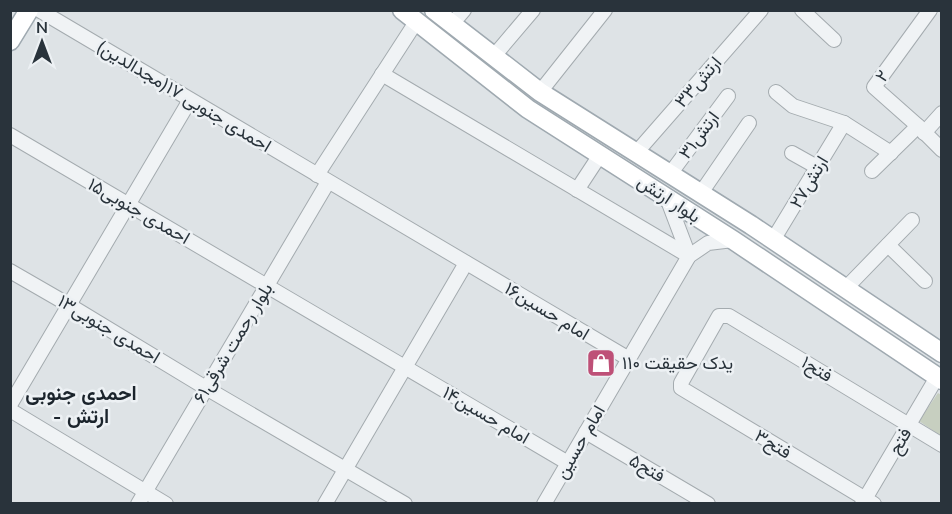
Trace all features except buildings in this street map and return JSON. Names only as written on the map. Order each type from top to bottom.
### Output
[{"type":"main road","points":[[10,41],[29,10]]},
{"type":"main road","name":"بلوار ارتش","points":[[434,10],[458,17],[494,56],[540,92],[773,240],[942,353]]},
{"type":"main road","name":"بلوار ارتش","points":[[409,16],[528,108],[733,240],[939,379]]},
{"type":"street","name":"احمدی جنوبی ۱۷(مجدالدین)","points":[[39,10],[466,263]]},
{"type":"street","points":[[494,56],[533,10]]},
{"type":"street","points":[[540,92],[604,10]]},
{"type":"street","name":"ارتش۳۳","points":[[636,153],[761,10]]},
{"type":"street","points":[[801,10],[834,40]]},
{"type":"street","name":"۲","points":[[921,130],[874,87],[930,10]]},
{"type":"street","name":"بلوار رحمت شرقی۶۱","points":[[142,498],[267,286],[323,178],[382,74],[409,16]]},
{"type":"street","points":[[382,74],[689,256]]},
{"type":"street","points":[[776,92],[793,106],[844,123],[891,153]]},
{"type":"street","name":"ارتش۳۱","points":[[670,174],[728,96]]},
{"type":"street","points":[[166,504],[142,498],[10,407],[190,100]]},
{"type":"street","points":[[872,171],[942,113]]},
{"type":"street","points":[[701,194],[749,123]]},
{"type":"street","name":"ارتش۲۷","points":[[773,240],[844,123]]},
{"type":"street","points":[[921,130],[942,150]]},
{"type":"street","name":"احمدی جنوبی۱۵","points":[[10,135],[405,367]]},
{"type":"street","points":[[792,153],[817,167]]},
{"type":"street","points":[[577,190],[600,154]]},
{"type":"street","points":[[667,198],[689,256]]},
{"type":"street","points":[[845,290],[912,220]]},
{"type":"street","points":[[689,256],[708,243],[733,240]]},
{"type":"street","points":[[888,245],[924,280]]},
{"type":"street","name":"امام حسین","points":[[544,504],[689,256]]},
{"type":"street","points":[[325,504],[466,263]]},
{"type":"street","name":"امام حسین۱۶","points":[[466,263],[629,359]]},
{"type":"street","name":"احمدی جنوبی۱۳","points":[[10,271],[405,504]]},
{"type":"street","name":"۳فتح","points":[[724,316],[719,316],[681,383],[681,388],[867,502]]},
{"type":"street","name":"۱فتح","points":[[724,316],[729,316],[942,445]]},
{"type":"street","name":"امام حسین۱۴","points":[[405,367],[568,463]]},
{"type":"street","name":"فتح","points":[[867,502],[909,424],[939,379]]},
{"type":"street","name":"۵فتح","points":[[586,432],[708,504]]},
{"type":"green space","points":[[938,393],[941,395],[941,436],[919,421]]},
{"type":"place","name":"یدک حقیقت ۱۱۰","points":[[601,363]]},
{"type":"district","name":"احمدی جنوبی - ارتش","points":[[81,404]]}]
